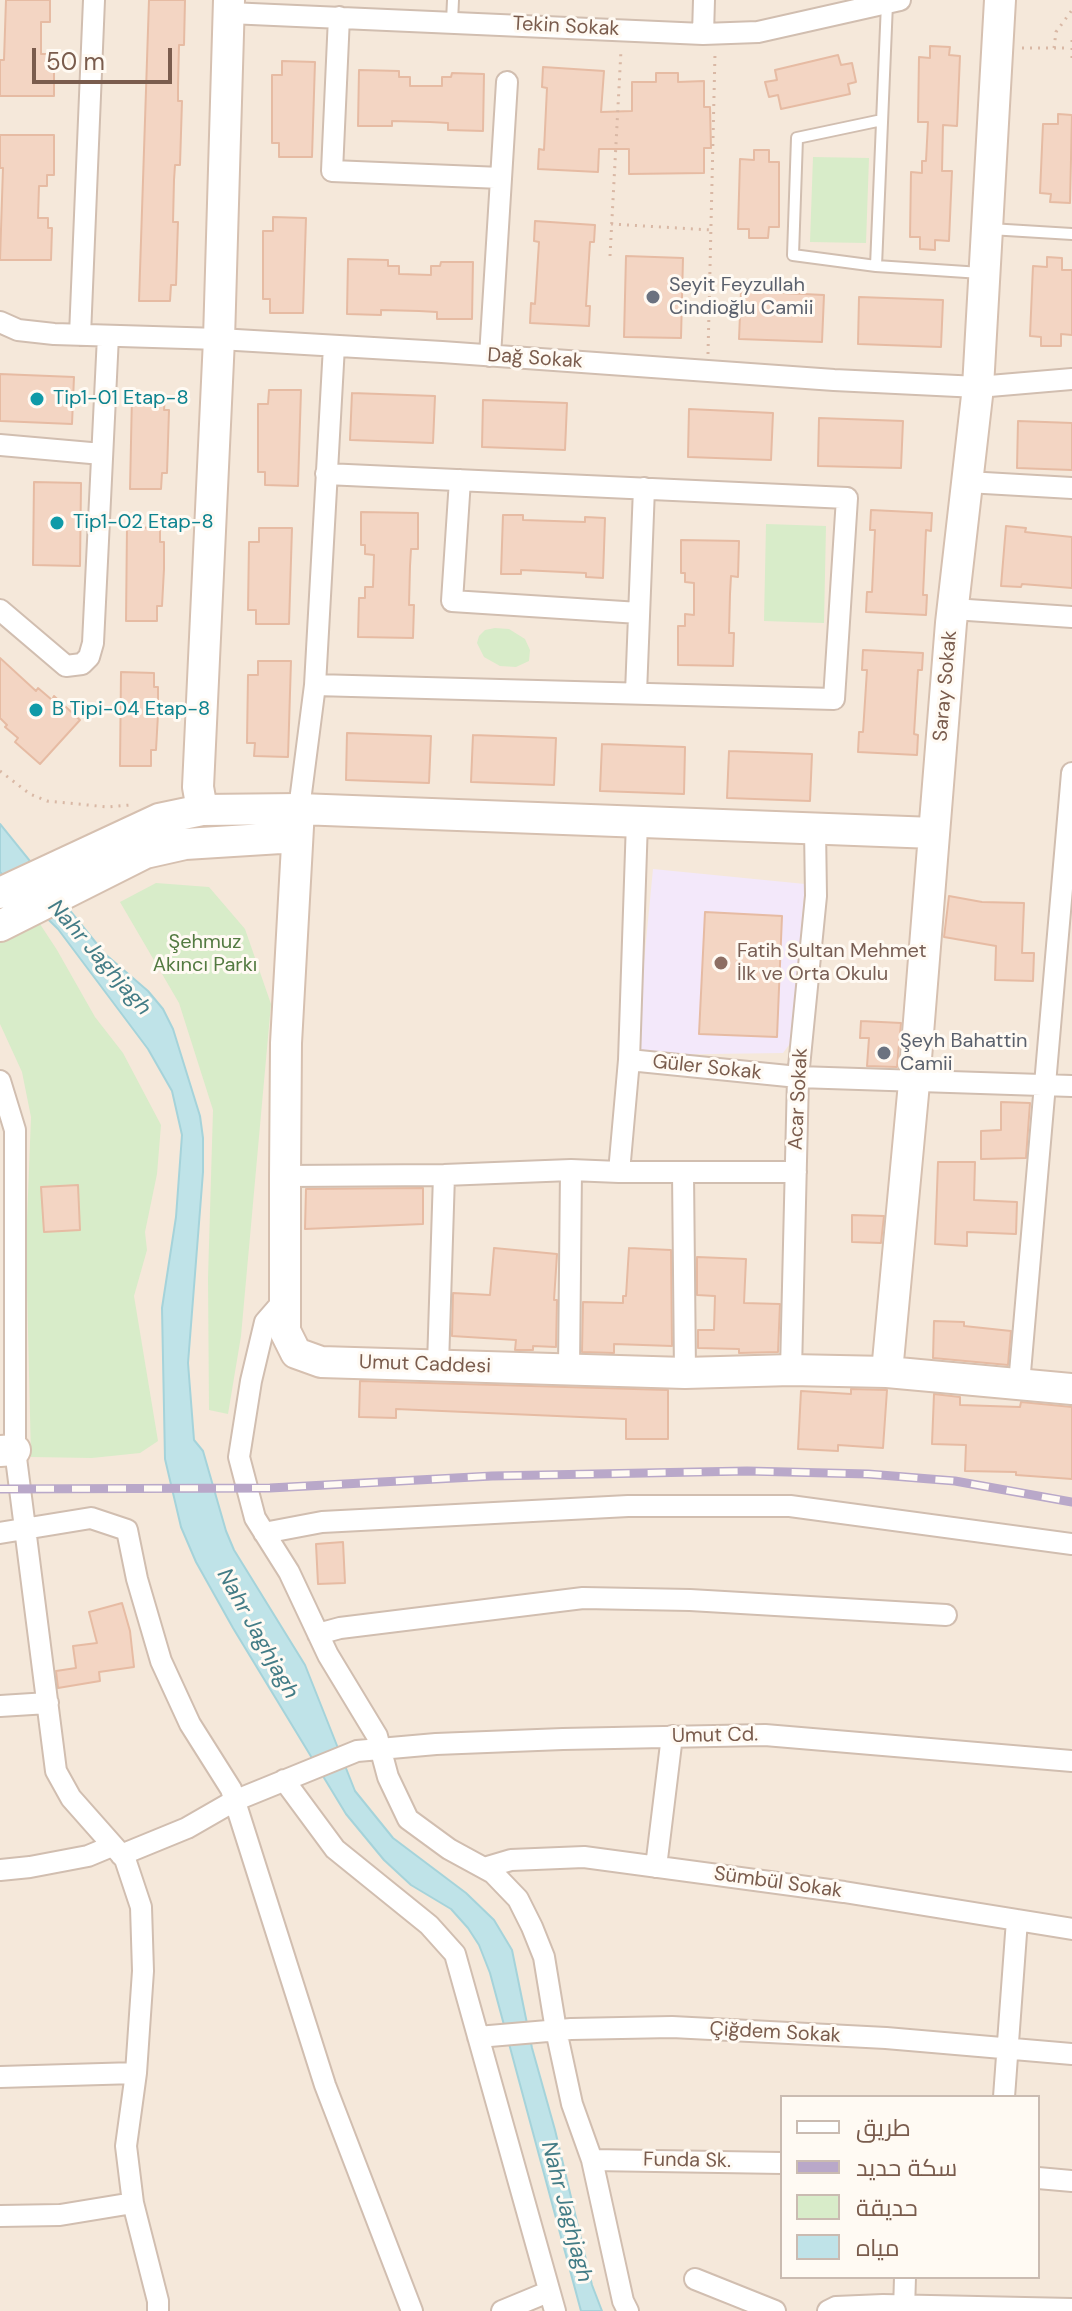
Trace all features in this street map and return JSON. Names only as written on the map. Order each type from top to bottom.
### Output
[{"type":"street","points":[[80,335],[94,0]]},
{"type":"street","points":[[704,0],[709,34]]},
{"type":"street","name":"Saray Sokak","points":[[887,1372],[953,609],[978,387],[1000,0]]},
{"type":"street","name":"Tekin Sokak","points":[[229,6],[339,17],[709,34],[758,32],[894,2]]},
{"type":"street","points":[[202,810],[198,787],[219,339],[229,6]]},
{"type":"street","points":[[339,17],[332,171],[501,178]]},
{"type":"street","points":[[490,356],[507,82]]},
{"type":"street","name":"Dağ Sokak","points":[[0,322],[18,330],[80,335],[219,339],[978,387],[1072,379]]},
{"type":"street","points":[[0,610],[66,666],[82,664],[89,657],[93,643],[108,336]]},
{"type":"street","points":[[298,823],[315,685],[334,346]]},
{"type":"street","points":[[0,445],[102,454]]},
{"type":"street","points":[[315,685],[834,699],[847,498],[326,474]]},
{"type":"street","points":[[460,480],[452,601],[639,613]]},
{"type":"street","points":[[967,482],[1072,488]]},
{"type":"street","points":[[636,693],[644,488]]},
{"type":"street","points":[[953,609],[1072,617]]},
{"type":"street","points":[[1019,1384],[1072,773]]},
{"type":"street","points":[[2,924],[159,819],[202,810],[298,823],[637,821],[934,833]]},
{"type":"street","points":[[619,1172],[629,1060],[637,821]]},
{"type":"street","points":[[0,893],[145,853],[298,823]]},
{"type":"street","name":"Umut Caddesi","points":[[298,823],[286,1043],[285,1176],[285,1331],[296,1353],[321,1362],[685,1373],[791,1370],[887,1372],[1072,1389]]},
{"type":"street","name":"Acar Sokak","points":[[791,1370],[798,1077],[816,896],[815,828]]},
{"type":"street","name":"Güler Sokak","points":[[629,1060],[798,1077],[1072,1086]]},
{"type":"street","points":[[0,1081],[15,1130],[8,1450],[27,1530],[56,1771],[71,1798],[125,1859],[141,1907],[143,1971],[136,2073],[126,2146],[133,2203],[158,2311]]},
{"type":"street","points":[[285,1176],[571,1170],[796,1172]]},
{"type":"street","points":[[569,1369],[571,1170]]},
{"type":"street","points":[[683,1172],[685,1373]]},
{"type":"street","points":[[438,1365],[444,1175]]},
{"type":"street","points":[[285,1299],[265,1322],[251,1381],[239,1457],[255,1518],[289,1572],[318,1634],[377,1736],[388,1777],[408,1819],[449,1849],[493,1873],[518,1899],[532,1927],[544,1957],[550,2031],[592,2160],[623,2301],[628,2311]]},
{"type":"street","points":[[264,1533],[322,1522],[628,1506],[790,1506],[1072,1544]]},
{"type":"street","points":[[0,1533],[91,1518],[127,1530],[137,1579],[161,1661],[190,1724],[231,1789],[325,2085],[412,2311]]},
{"type":"street","points":[[318,1634],[340,1628],[583,1598],[690,1600],[946,1615]]},
{"type":"street","points":[[0,1706],[48,1703]]},
{"type":"street","name":"Umut Cd.","points":[[0,1870],[117,1850],[187,1828],[234,1801],[357,1751],[436,1744],[765,1735],[1072,1761]]},
{"type":"street","points":[[656,1867],[672,1736]]},
{"type":"street","points":[[284,1780],[335,1849],[429,1925],[455,1954],[486,2036],[551,2302],[502,2311]]},
{"type":"street","name":"Sümbül Sokak","points":[[484,1868],[511,1860],[584,1857],[844,1892],[1072,1929]]},
{"type":"street","points":[[1004,2095],[1017,1920]]},
{"type":"street","name":"Çiğdem Sokak","points":[[486,2036],[672,2027],[886,2038],[1072,2054]]},
{"type":"street","points":[[0,2077],[136,2073]]},
{"type":"street","name":"Funda Sk.","points":[[592,2160],[780,2163]]},
{"type":"street","points":[[1040,2178],[1072,2181]]},
{"type":"street","points":[[0,2216],[60,2215],[133,2203]]},
{"type":"street","points":[[695,2279],[775,2311]]},
{"type":"street","points":[[904,2308],[905,2279]]},
{"type":"street","points":[[828,2311],[836,2307],[1072,2309]]},
{"type":"lane","points":[[452,22],[453,0]]},
{"type":"lane","points":[[876,266],[882,120],[894,2]]},
{"type":"lane","points":[[882,120],[797,138],[793,255],[876,266],[985,273]]},
{"type":"lane","points":[[987,229],[1072,234]]},
{"type":"path","points":[[1054,48],[1056,32],[1072,10]]},
{"type":"path","points":[[610,256],[622,30]]},
{"type":"path","points":[[708,371],[711,230],[709,34]]},
{"type":"path","points":[[1072,40],[1072,60]]},
{"type":"path","points":[[1019,48],[1070,48]]},
{"type":"path","points":[[611,224],[711,230]]},
{"type":"path","points":[[0,771],[30,794],[47,801],[108,807],[131,804]]},
{"type":"shaded area","points":[[0,0],[1072,0],[1072,2311],[0,2311]]},
{"type":"shaded area","name":"Fatih Sultan Mehmet İlk ve Orta Okulu","points":[[653,869],[805,884],[792,1041],[783,1053],[635,1055]]},
{"type":"green space","points":[[813,157],[869,158],[866,243],[810,242]]},
{"type":"green space","points":[[766,524],[826,526],[824,623],[764,621]]},
{"type":"green space","points":[[509,629],[525,639],[530,650],[529,661],[516,667],[500,666],[484,657],[477,643],[479,636],[485,630]]},
{"type":"green space","name":"Şehmuz Akıncı Parkı","points":[[156,883],[209,887],[245,929],[271,1004],[241,1336],[228,1414],[209,1410],[208,1278],[213,1110],[179,1003],[120,902]]},
{"type":"green space","points":[[40,924],[95,1017],[123,1053],[161,1125],[157,1174],[145,1232],[147,1250],[134,1296],[158,1441],[140,1453],[92,1458],[31,1457],[26,1246],[31,1117],[22,1072],[0,1024],[0,934]]},
{"type":"water","name":"Nahr Jaghjagh","points":[[0,824],[105,954],[148,991],[163,1009],[173,1029],[200,1116],[203,1138],[188,1363],[194,1440],[203,1451],[234,1550],[305,1665],[355,1791],[393,1838],[466,1893],[494,1920],[512,1950],[532,2048],[592,2285],[602,2311],[581,2311],[490,1973],[479,1945],[451,1909],[411,1885],[384,1860],[346,1814],[233,1628],[196,1562],[181,1527],[165,1459],[162,1308],[176,1217],[182,1135],[172,1091],[148,1049],[58,929],[0,872]]},
{"type":"building","points":[[6,0],[50,0],[50,22],[41,22],[41,54],[50,54],[50,64],[54,64],[54,96],[0,96]]},
{"type":"building","points":[[149,0],[185,0],[184,45],[179,45],[178,101],[182,101],[180,165],[175,165],[174,180],[173,222],[178,222],[176,285],[171,285],[170,301],[139,301]]},
{"type":"building","points":[[930,46],[950,47],[949,55],[960,56],[957,126],[943,125],[942,171],[952,171],[949,241],[935,240],[935,250],[920,249],[920,237],[910,237],[911,172],[922,173],[922,161],[926,161],[928,122],[918,122],[919,57],[930,58]]},
{"type":"building","points":[[838,55],[841,65],[852,63],[856,82],[848,84],[850,94],[781,109],[778,95],[769,97],[765,82],[777,80],[775,70]]},
{"type":"building","points":[[282,61],[315,62],[312,157],[279,157],[279,143],[272,143],[272,75],[282,75]]},
{"type":"building","points":[[543,67],[604,71],[601,112],[632,111],[632,82],[656,82],[656,73],[678,73],[678,82],[704,81],[704,107],[710,107],[711,148],[704,148],[704,173],[629,174],[629,149],[599,149],[598,172],[538,169],[539,149],[544,150],[547,88],[542,87]]},
{"type":"building","points":[[359,70],[399,71],[399,77],[410,77],[410,86],[442,86],[442,77],[451,77],[452,73],[484,74],[483,131],[448,130],[448,123],[430,122],[392,121],[392,126],[358,126]]},
{"type":"building","points":[[1058,114],[1072,115],[1070,203],[1050,202],[1051,194],[1040,193],[1043,124],[1058,124]]},
{"type":"building","points":[[0,135],[54,135],[54,175],[47,175],[47,186],[39,186],[38,218],[48,218],[48,228],[52,228],[51,260],[0,260],[3,168],[0,168]]},
{"type":"building","points":[[754,150],[769,150],[769,162],[779,162],[779,227],[769,227],[768,238],[749,238],[749,229],[738,229],[740,159],[754,160]]},
{"type":"building","points":[[273,217],[306,218],[303,313],[270,313],[270,299],[263,299],[263,231],[273,231]]},
{"type":"building","points":[[535,221],[595,225],[594,242],[590,242],[586,306],[590,306],[589,326],[530,323],[531,303],[535,304],[539,242],[534,241]]},
{"type":"building","name":"Seyit Feyzullah Cindioğlu Camii","points":[[626,256],[683,258],[681,338],[624,337]]},
{"type":"building","points":[[1047,257],[1062,258],[1062,270],[1072,270],[1072,335],[1061,334],[1061,346],[1041,346],[1041,337],[1030,336],[1033,266],[1047,267]]},
{"type":"building","points":[[348,259],[388,260],[388,266],[399,266],[399,274],[431,275],[431,266],[440,266],[441,262],[473,262],[472,319],[437,319],[437,312],[419,311],[381,310],[381,315],[347,314]]},
{"type":"building","points":[[741,291],[824,295],[822,342],[739,339]]},
{"type":"building","points":[[859,297],[943,300],[941,347],[858,344]]},
{"type":"building","name":"Tip1-01 Etap-8","points":[[0,374],[74,377],[72,424],[0,421]]},
{"type":"building","points":[[269,390],[301,390],[298,486],[265,485],[265,472],[258,472],[258,404],[268,404]]},
{"type":"building","points":[[352,393],[435,396],[433,443],[350,440]]},
{"type":"building","points":[[132,395],[165,395],[164,410],[169,410],[167,473],[162,473],[161,489],[130,489]]},
{"type":"building","points":[[483,400],[567,403],[565,450],[482,447]]},
{"type":"building","points":[[689,409],[773,413],[771,460],[688,457]]},
{"type":"building","points":[[819,418],[903,421],[901,468],[818,466]]},
{"type":"building","points":[[1018,421],[1072,423],[1072,470],[1017,468]]},
{"type":"building","name":"Tip1-02 Etap-8","points":[[34,482],[81,483],[80,566],[33,565]]},
{"type":"building","points":[[871,510],[932,513],[931,531],[926,530],[923,595],[927,595],[926,615],[866,612],[867,592],[872,592],[875,530],[870,530]]},
{"type":"building","points":[[361,512],[418,513],[418,549],[411,549],[410,566],[409,605],[414,605],[413,638],[358,637],[359,598],[365,598],[365,587],[373,587],[374,555],[365,554],[365,545],[361,545]]},
{"type":"building","points":[[503,515],[523,515],[523,520],[585,522],[585,517],[605,518],[603,578],[586,577],[586,573],[521,570],[521,574],[501,574]]},
{"type":"building","points":[[1006,526],[1026,528],[1025,532],[1072,537],[1072,588],[1022,584],[1021,587],[1001,586]]},
{"type":"building","points":[[127,527],[160,528],[160,542],[164,542],[164,569],[162,606],[157,606],[157,621],[126,621]]},
{"type":"building","points":[[259,528],[292,528],[289,624],[256,624],[256,610],[248,610],[249,542],[259,542]]},
{"type":"building","points":[[681,540],[739,541],[738,577],[731,576],[730,594],[729,633],[734,633],[733,666],[678,665],[678,626],[685,626],[685,614],[694,615],[694,583],[685,582],[685,573],[681,573]]},
{"type":"building","points":[[863,650],[923,653],[922,670],[918,670],[914,734],[918,735],[917,755],[858,752],[859,732],[863,732],[867,670],[862,670]]},
{"type":"building","name":"B Tipi-04 Etap-8","points":[[0,658],[36,691],[38,688],[52,700],[54,696],[80,720],[40,764],[15,742],[18,738],[0,718]]},
{"type":"building","points":[[258,661],[291,661],[288,757],[254,756],[255,743],[247,743],[248,675],[258,675]]},
{"type":"building","points":[[121,672],[154,673],[154,687],[158,687],[158,714],[156,750],[151,750],[151,766],[120,766]]},
{"type":"building","points":[[347,733],[431,736],[429,783],[346,780]]},
{"type":"building","points":[[473,735],[556,738],[554,785],[471,782]]},
{"type":"building","points":[[602,744],[685,747],[684,794],[600,791]]},
{"type":"building","points":[[729,751],[812,754],[810,801],[727,798]]},
{"type":"building","points":[[949,896],[982,902],[1024,903],[1022,953],[1034,953],[1033,981],[995,980],[996,946],[944,937]]},
{"type":"building","points":[[705,912],[782,916],[777,1037],[699,1034]]},
{"type":"building","name":"Şeyh Bahattin Camii","points":[[861,1021],[901,1023],[897,1067],[867,1066],[869,1038],[860,1038]]},
{"type":"building","points":[[1001,1102],[1030,1103],[1026,1158],[981,1159],[981,1131],[1001,1130]]},
{"type":"building","points":[[938,1162],[975,1162],[974,1200],[1017,1202],[1016,1234],[967,1232],[967,1246],[935,1244]]},
{"type":"building","points":[[78,1185],[80,1230],[44,1232],[41,1187]]},
{"type":"building","points":[[423,1188],[423,1224],[305,1229],[306,1189]]},
{"type":"building","points":[[852,1215],[884,1216],[881,1243],[852,1242]]},
{"type":"building","points":[[494,1248],[557,1254],[554,1300],[557,1300],[556,1347],[533,1346],[533,1350],[515,1350],[516,1340],[452,1336],[453,1293],[490,1295]]},
{"type":"building","points":[[629,1248],[671,1250],[672,1346],[614,1344],[614,1353],[582,1352],[583,1302],[623,1303]]},
{"type":"building","points":[[697,1257],[746,1259],[744,1303],[780,1304],[778,1352],[739,1353],[739,1349],[698,1348],[698,1330],[714,1330],[715,1296],[697,1295]]},
{"type":"building","points":[[934,1321],[964,1322],[964,1326],[1011,1331],[1008,1365],[933,1358]]},
{"type":"building","points":[[360,1381],[668,1390],[668,1439],[626,1439],[626,1419],[396,1409],[396,1418],[359,1417]]},
{"type":"building","points":[[851,1389],[887,1390],[883,1448],[838,1445],[838,1451],[798,1449],[801,1391],[851,1394]]},
{"type":"building","points":[[934,1394],[960,1397],[960,1405],[1020,1407],[1021,1402],[1072,1407],[1072,1479],[1016,1475],[1016,1472],[965,1471],[966,1445],[932,1444]]},
{"type":"building","points":[[343,1542],[345,1583],[318,1584],[316,1544]]},
{"type":"building","points":[[122,1603],[130,1631],[134,1667],[99,1672],[100,1681],[58,1688],[56,1671],[76,1668],[73,1646],[97,1643],[89,1612]]},
{"type":"railway","points":[[0,1489],[270,1488],[492,1476],[747,1471],[868,1474],[955,1481],[1072,1502]]},
{"type":"place","name":"Seyit Feyzullah Cindioğlu Camii","points":[[653,297]]},
{"type":"place","name":"Tip1-01 Etap-8","points":[[37,399]]},
{"type":"place","name":"Tip1-02 Etap-8","points":[[57,523]]},
{"type":"place","name":"B Tipi-04 Etap-8","points":[[36,710]]},
{"type":"place","name":"Fatih Sultan Mehmet İlk ve Orta Okulu","points":[[721,963]]},
{"type":"place","name":"Şeyh Bahattin Camii","points":[[884,1053]]}]
